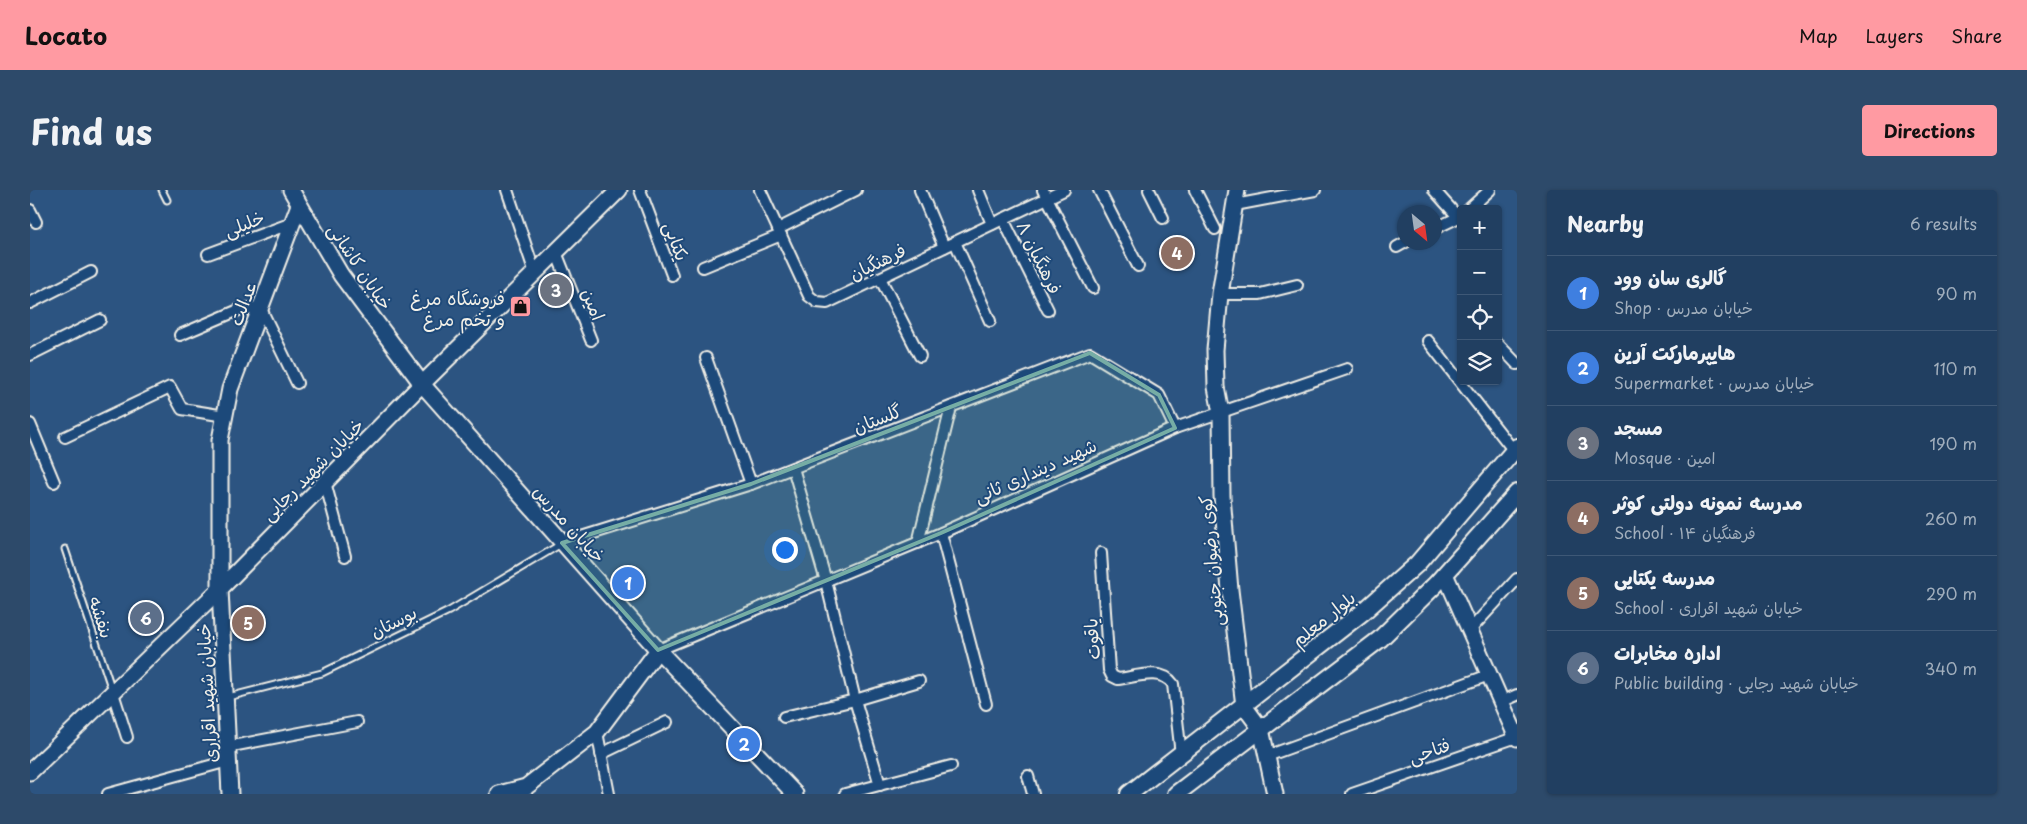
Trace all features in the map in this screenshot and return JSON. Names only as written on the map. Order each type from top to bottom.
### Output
[{"type":"main road","name":"بلوار معلم","points":[[1129,794],[1363,612],[1417,564],[1515,449]]},
{"type":"main road","points":[[1176,794],[1380,638],[1445,574],[1517,493]]},
{"type":"street","name":"خیابان کاشانی","points":[[291,190],[341,275],[422,384]]},
{"type":"street","points":[[507,190],[535,273]]},
{"type":"street","name":"یکتایی","points":[[640,190],[672,275]]},
{"type":"street","name":"فرهنگیان","points":[[760,190],[809,296],[817,302],[827,303],[1003,219],[1044,194],[1064,190]]},
{"type":"street","points":[[703,267],[780,232],[856,190]]},
{"type":"street","points":[[920,190],[944,247]]},
{"type":"street","points":[[978,190],[992,224]]},
{"type":"street","points":[[1099,190],[1138,266]]},
{"type":"street","points":[[1149,190],[1163,218]]},
{"type":"street","points":[[1195,190],[1215,229]]},
{"type":"street","points":[[1220,413],[1216,387],[1215,350],[1220,294],[1236,197],[1315,190]]},
{"type":"street","points":[[1434,190],[1457,214]]},
{"type":"street","points":[[1473,205],[1490,190]]},
{"type":"street","name":"خیابان شهید رجایی","points":[[30,772],[220,589],[614,192]]},
{"type":"street","points":[[1044,194],[1093,288]]},
{"type":"street","name":"عدالت","points":[[220,589],[220,440],[230,389],[299,205]]},
{"type":"street","points":[[30,210],[36,222]]},
{"type":"street","points":[[1442,225],[1457,218]]},
{"type":"street","name":"فرهنگیان ۸","points":[[1003,219],[1048,310]]},
{"type":"street","name":"خلیلی","points":[[208,254],[292,223]]},
{"type":"street","points":[[955,242],[990,321]]},
{"type":"street","name":"امین","points":[[556,252],[591,340]]},
{"type":"street","points":[[30,303],[91,272]]},
{"type":"street","points":[[880,278],[920,356]]},
{"type":"street","points":[[1220,294],[1260,294],[1298,285]]},
{"type":"street","points":[[180,335],[241,309],[260,307],[297,382]]},
{"type":"street","points":[[30,355],[100,320]]},
{"type":"street","points":[[1428,341],[1515,449]]},
{"type":"street","points":[[1502,348],[1517,364]]},
{"type":"street","name":"گلستان","points":[[562,543],[751,484],[1090,353],[1159,395],[1175,428]]},
{"type":"street","points":[[706,358],[751,484]]},
{"type":"street","name":"شهید دینداری ثانی","points":[[658,650],[918,543],[1175,428],[1347,369]]},
{"type":"street","name":"خیابان مدرس","points":[[422,384],[658,650],[795,794]]},
{"type":"street","points":[[65,437],[170,387],[182,409],[225,416]]},
{"type":"street","points":[[918,543],[951,407]]},
{"type":"street","name":"کوی رضوان جنوبی","points":[[1220,413],[1222,496],[1230,590],[1244,706]]},
{"type":"street","points":[[30,424],[54,482]]},
{"type":"street","points":[[793,468],[826,582],[855,700],[880,785]]},
{"type":"street","points":[[325,482],[345,556]]},
{"type":"street","points":[[941,533],[986,704]]},
{"type":"street","name":"یاقوت","points":[[1101,553],[1109,670],[1112,676],[1118,679],[1161,674],[1168,678],[1173,684],[1181,755]]},
{"type":"street","points":[[1445,574],[1517,737]]},
{"type":"street","points":[[1470,630],[1517,579]]},
{"type":"street","name":"خیابان شهید اقراری","points":[[220,589],[230,794]]},
{"type":"street","points":[[499,794],[526,787],[597,732],[658,650]]},
{"type":"street","points":[[1267,756],[1489,675]]},
{"type":"street","points":[[784,717],[919,682]]},
{"type":"street","points":[[112,693],[127,737]]},
{"type":"street","points":[[1501,702],[1517,695]]},
{"type":"street","points":[[1244,706],[1261,729],[1275,794]]},
{"type":"street","points":[[108,794],[228,754],[357,722]]},
{"type":"street","points":[[601,754],[667,722]]},
{"type":"street","points":[[597,732],[609,794]]},
{"type":"street","name":"فتاحی","points":[[1352,794],[1517,737]]},
{"type":"street","points":[[845,794],[951,766]]},
{"type":"street","points":[[1028,776],[1033,794]]},
{"type":"lane","points":[[162,190],[167,200]]},
{"type":"lane","name":"بوستان","points":[[225,698],[322,674],[449,611],[562,543]]},
{"type":"lane","name":"بنفشه","points":[[65,549],[112,693]]},
{"type":"highlighted area","points":[[1090,353],[1159,395],[1175,428],[941,533],[658,650],[562,543],[751,484]]},
{"type":"place","name":"مدرسه نمونه دولتی کوثر","points":[[1177,253]]},
{"type":"place","name":"مسجد","points":[[556,290]]},
{"type":"place","name":"فروشگاه مرغ و تخم مرغ","points":[[521,307]]},
{"type":"place","name":"گالری سان وود","points":[[628,583]]},
{"type":"place","name":"اداره مخابرات","points":[[146,618]]},
{"type":"place","name":"مدرسه یکتایی","points":[[248,623]]},
{"type":"place","name":"هایپرمارکت آرین","points":[[744,744]]}]
